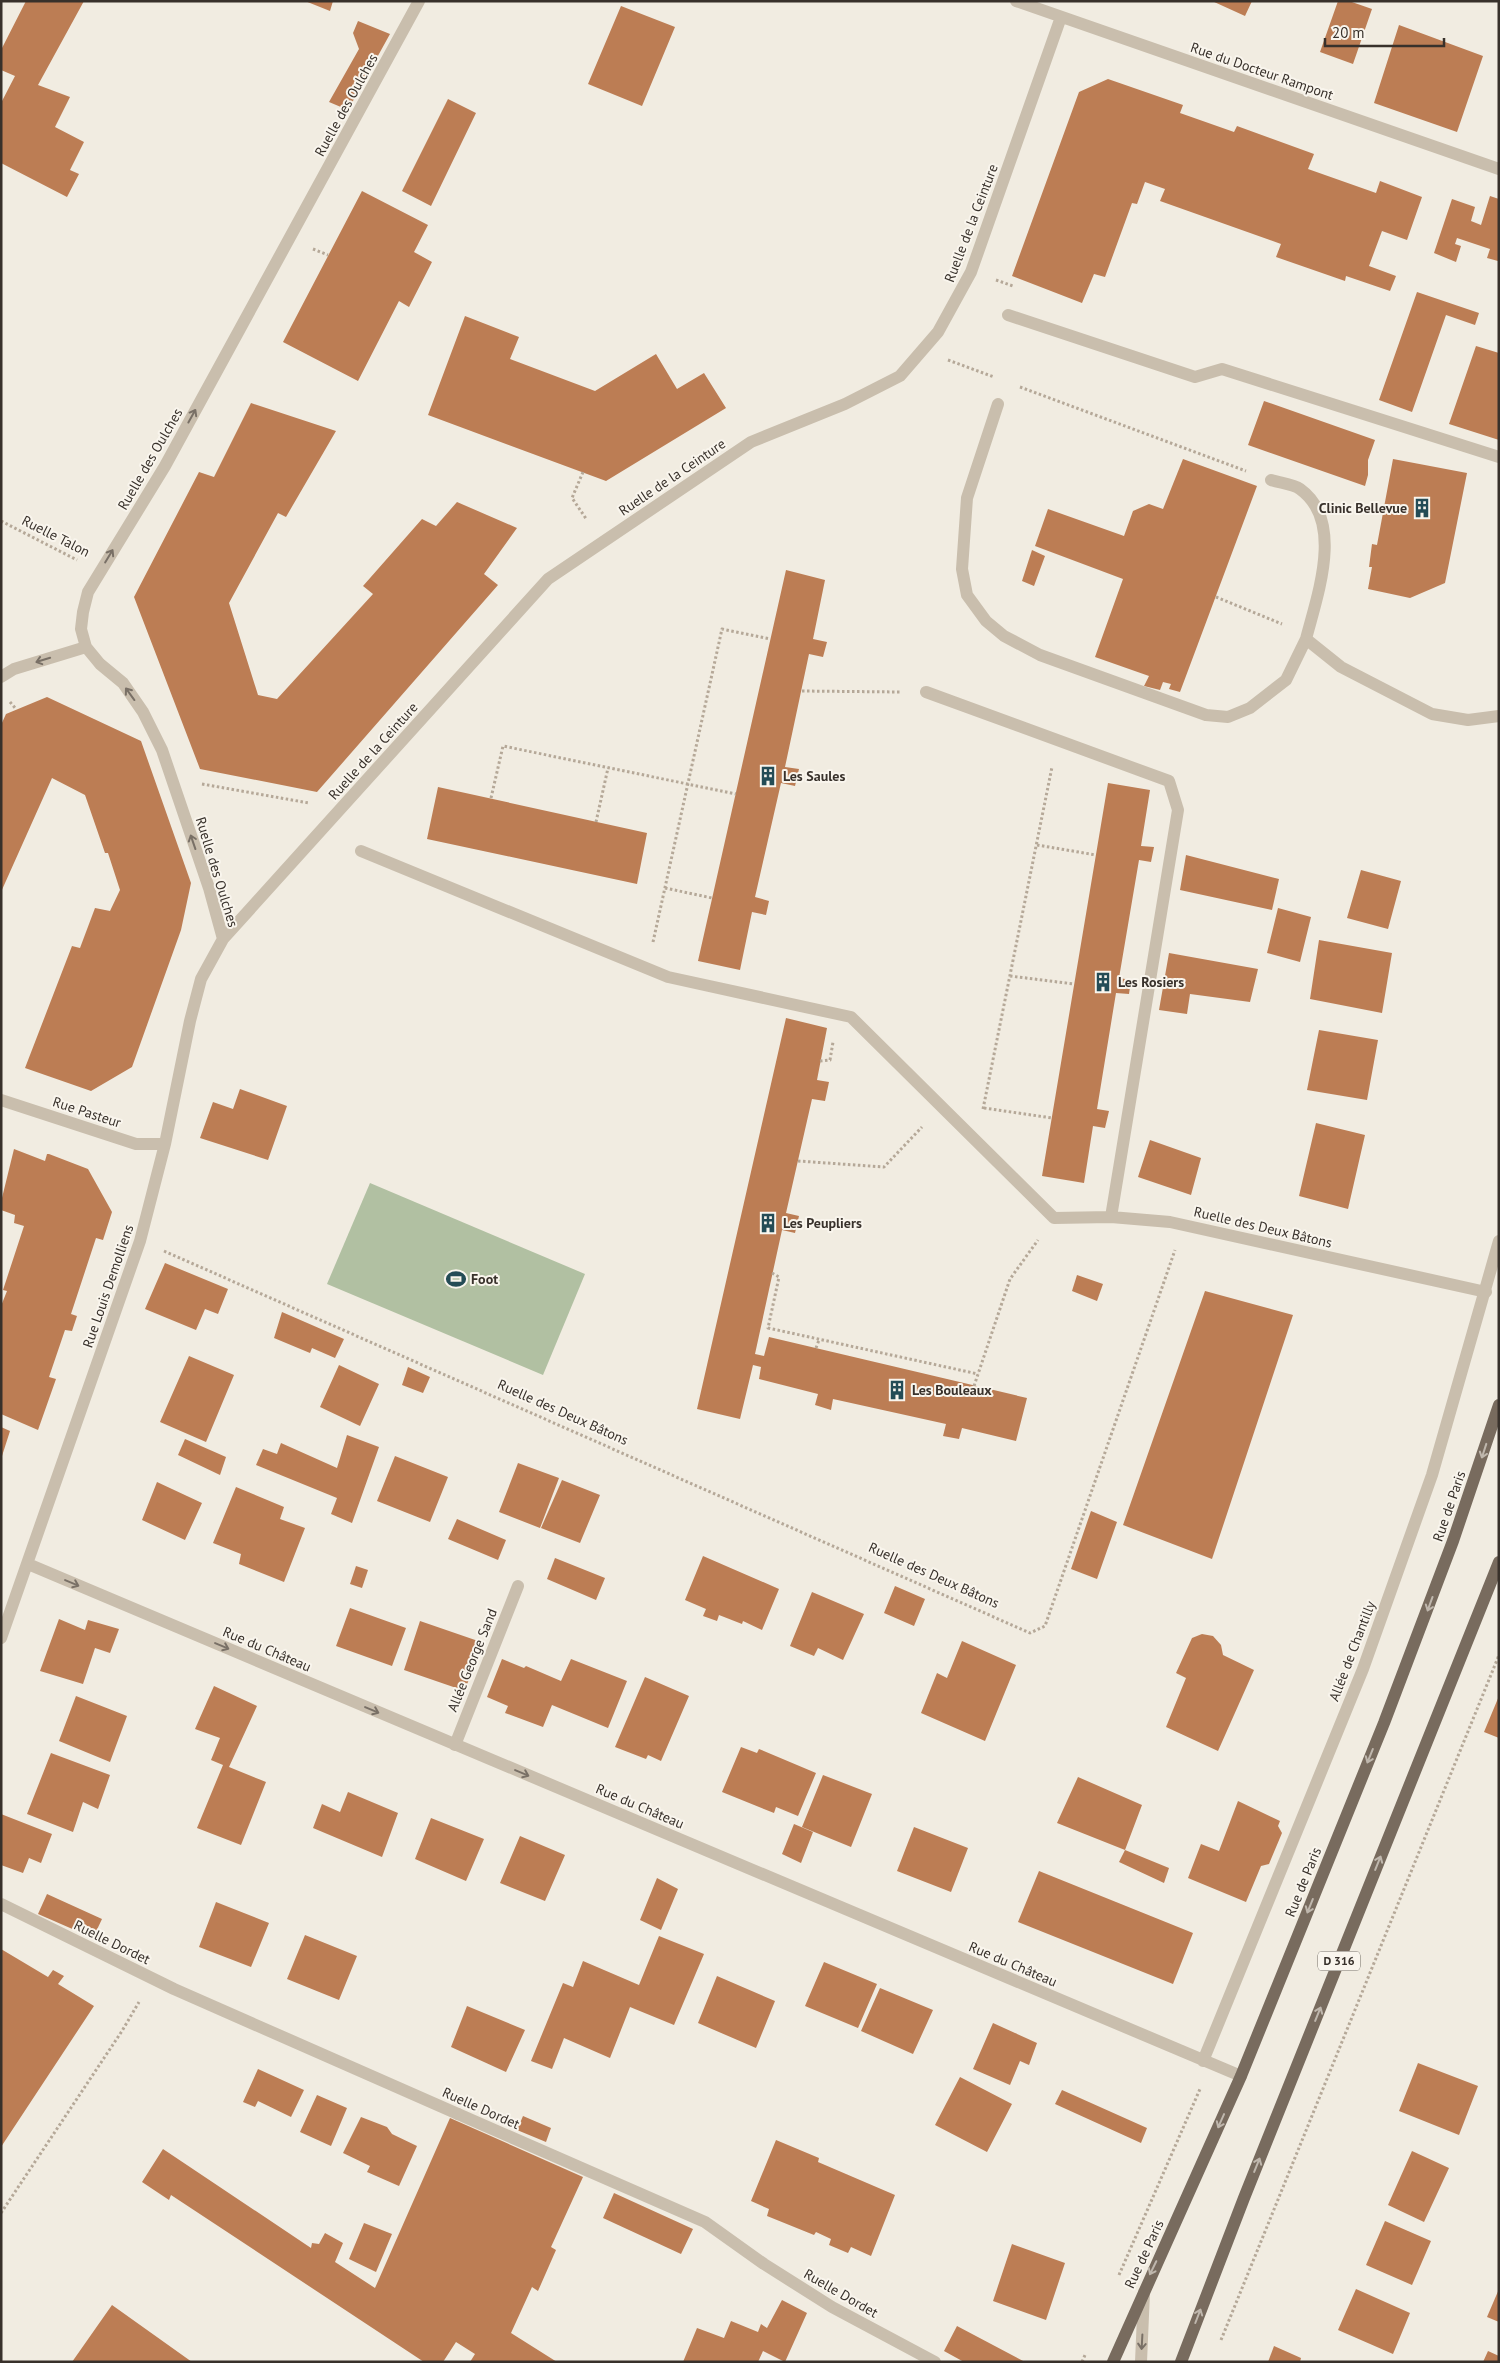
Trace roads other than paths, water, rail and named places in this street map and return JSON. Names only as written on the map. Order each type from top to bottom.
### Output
[{"type":"main road","name":"Rue de Paris","points":[[1113,2362],[1241,2076],[1412,1652],[1453,1542],[1499,1405]]},
{"type":"main road","name":"D 316","points":[[1181,2362],[1244,2198],[1499,1562]]},
{"type":"street","name":"Ruelle des Oulches","points":[[223,939],[209,888],[162,750],[143,712],[123,683],[100,664],[86,647],[81,629],[83,612],[88,592],[165,466],[419,1]]},
{"type":"street","name":"Rue du Docteur Rampont","points":[[1016,1],[1499,169]]},
{"type":"street","name":"Ruelle de la Ceinture","points":[[223,939],[548,579],[751,442],[845,404],[900,376],[938,332],[971,272],[1062,17]]},
{"type":"street","points":[[1008,315],[1195,377],[1222,369],[1499,457]]},
{"type":"street","points":[[998,404],[967,498],[962,569],[967,595],[986,621],[1004,636],[1049,658],[1206,715],[1228,717],[1250,708],[1286,680],[1306,639],[1323,573],[1325,528],[1317,506],[1300,488],[1271,480]]},
{"type":"street","points":[[1306,639],[1341,666],[1432,714],[1468,720],[1499,716]]},
{"type":"street","points":[[1,677],[14,669],[86,647]]},
{"type":"street","points":[[361,851],[668,977],[852,1017],[1054,1218],[1111,1217],[1178,810],[1169,781],[926,692]]},
{"type":"street","name":"Rue Louis Demolliens","points":[[1,1638],[140,1241],[165,1144],[190,1022],[201,979],[223,939]]},
{"type":"street","name":"Rue Pasteur","points":[[1,1100],[136,1144],[165,1144]]},
{"type":"street","name":"Ruelle des Deux Bâtons","points":[[1111,1217],[1184,1225],[1486,1292]]},
{"type":"street","name":"Allée de Chantilly","points":[[1203,2061],[1363,1669],[1432,1475],[1486,1292],[1499,1241]]},
{"type":"street","name":"Rue du Château","points":[[28,1564],[1241,2076]]},
{"type":"street","name":"Allée George Sand","points":[[455,1744],[518,1586]]},
{"type":"street","name":"Ruelle Dordet","points":[[1,1904],[152,1979],[705,2222],[764,2264],[832,2307],[935,2362]]},
{"type":"street","points":[[1141,2362],[1145,2287]]},
{"type":"place","name":"Clinic Bellevue","points":[[1422,508]]},
{"type":"place","name":"Les Saules","points":[[768,776]]},
{"type":"place","name":"Les Rosiers","points":[[1103,982]]},
{"type":"place","name":"Les Peupliers","points":[[768,1223]]},
{"type":"place","name":"Foot","points":[[456,1279]]},
{"type":"place","name":"Les Bouleaux","points":[[897,1390]]}]
